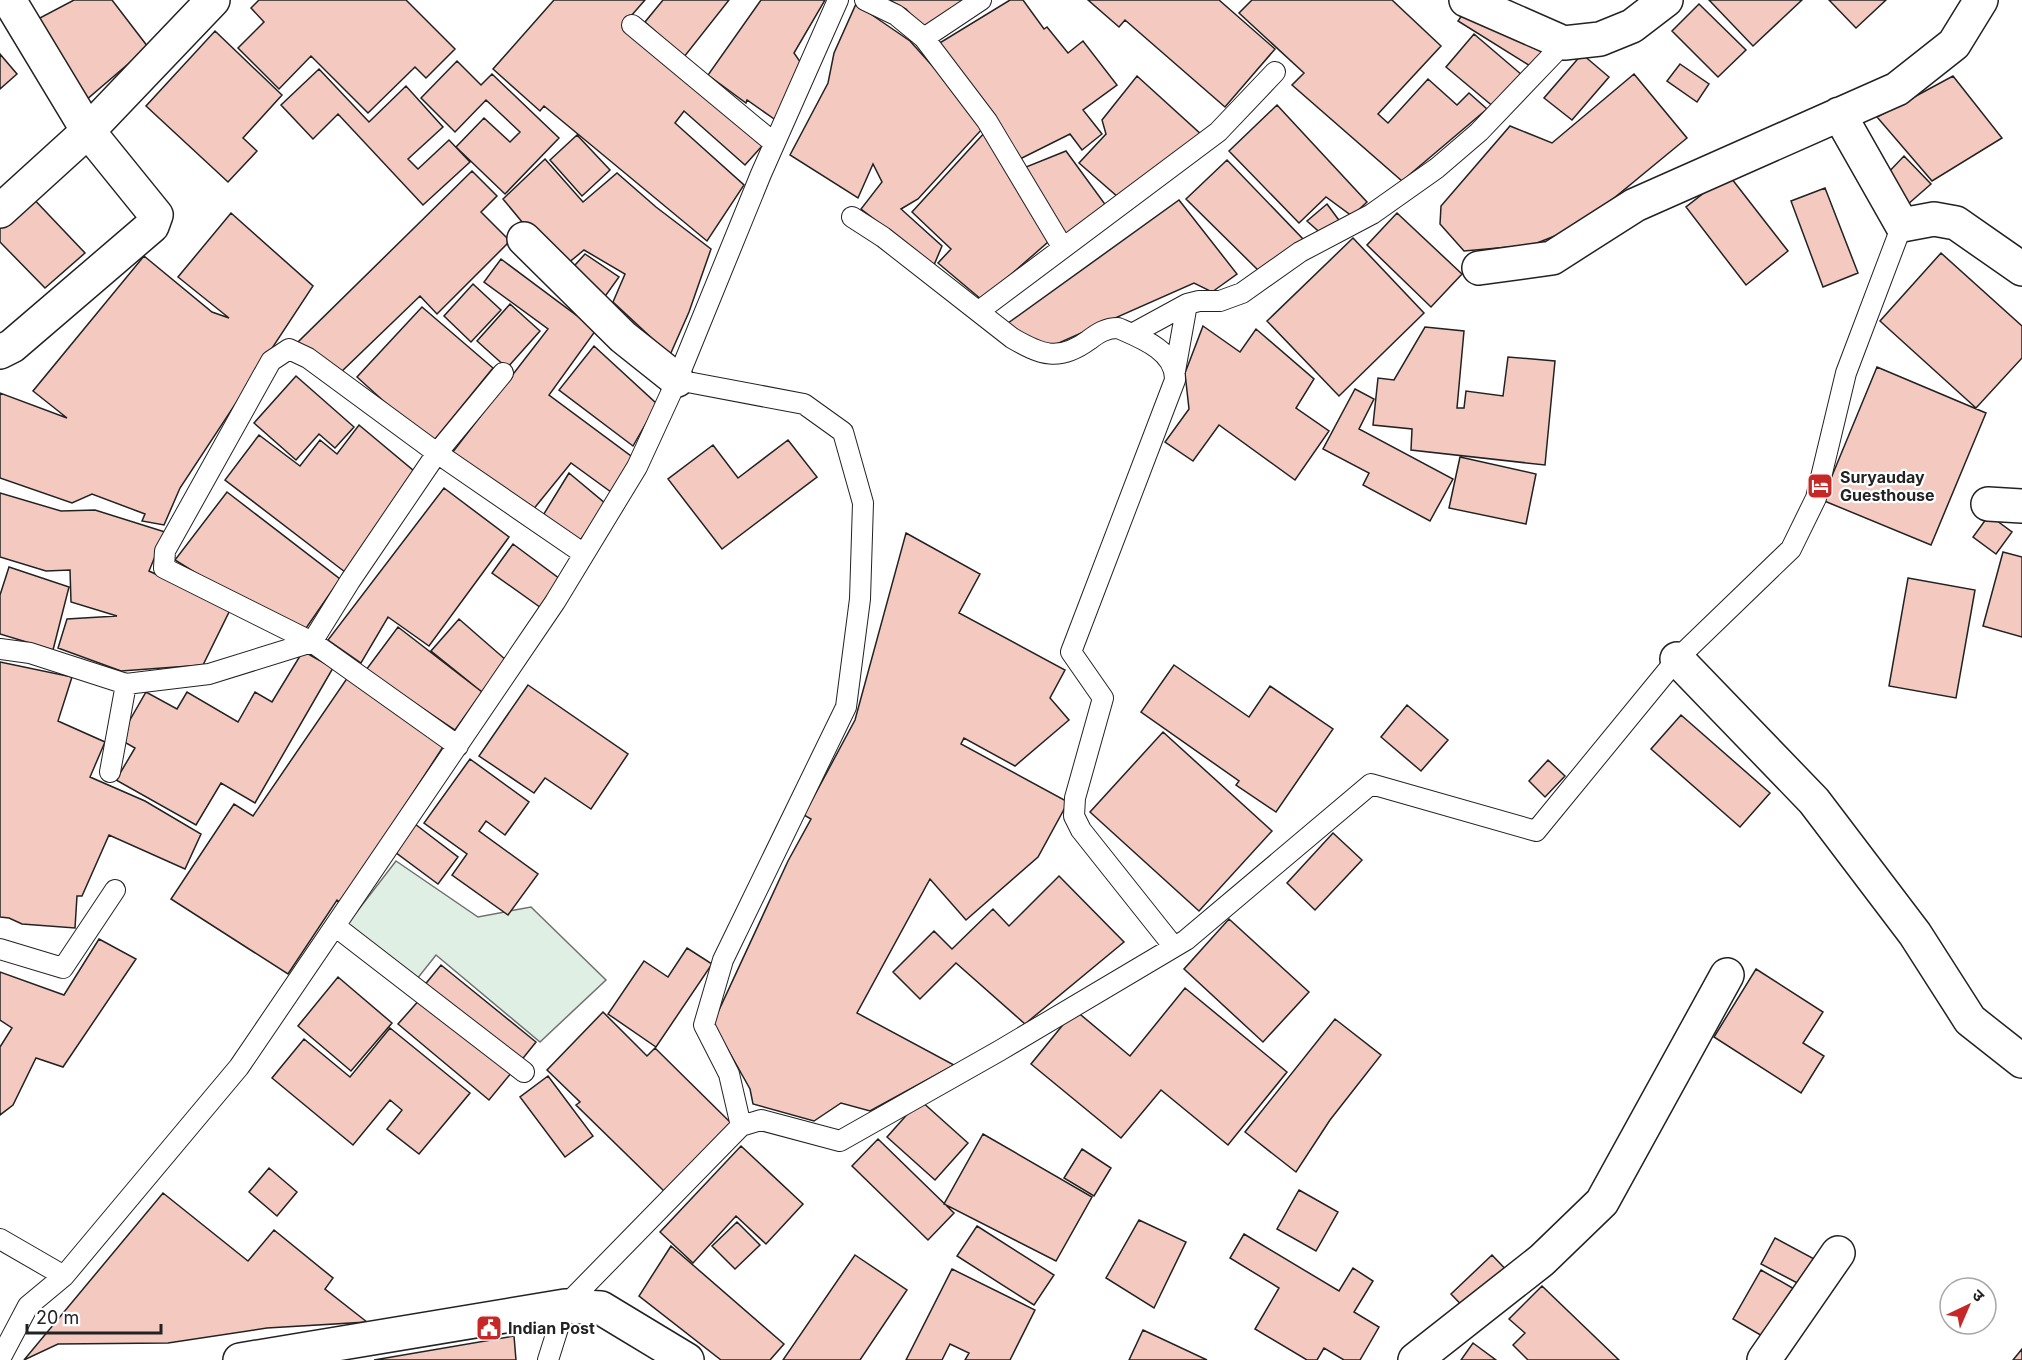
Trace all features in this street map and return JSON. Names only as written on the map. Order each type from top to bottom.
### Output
[{"type":"street","points":[[0,352],[12,346],[156,220],[151,206],[88,131],[9,0]]},
{"type":"street","points":[[0,211],[88,131],[213,0]]},
{"type":"street","points":[[1466,0],[1564,43],[1600,39],[1632,26],[1666,0]]},
{"type":"street","points":[[1479,268],[1552,258],[1635,205],[1897,89],[1954,44],[1981,0]]},
{"type":"street","points":[[1839,114],[1902,225],[1934,219],[1956,223],[2022,269]]},
{"type":"street","points":[[524,239],[623,337],[677,380]]},
{"type":"street","points":[[1988,504],[2022,506]]},
{"type":"street","points":[[1677,659],[1814,801],[1915,934],[1970,1020],[2022,1061]]},
{"type":"street","points":[[1414,1360],[1542,1260],[1602,1202],[1727,975]]},
{"type":"street","points":[[1764,1360],[1838,1253]]},
{"type":"street","points":[[240,1360],[565,1306],[601,1308],[687,1360]]},
{"type":"lane","points":[[0,1359],[28,1306],[64,1276],[239,1067],[458,746],[584,554],[637,467],[677,380],[774,143],[838,0]]},
{"type":"lane","points":[[865,0],[896,15],[924,38],[987,121],[1063,248]]},
{"type":"lane","points":[[924,38],[981,0]]},
{"type":"lane","points":[[632,25],[774,143]]},
{"type":"lane","points":[[1132,334],[1187,304],[1199,301],[1220,301],[1242,293],[1300,252],[1372,214],[1437,168],[1479,132],[1564,43]]},
{"type":"lane","points":[[979,311],[1218,132],[1275,72]]},
{"type":"lane","points":[[852,218],[883,237],[1012,338],[1046,355],[1060,354],[1079,347],[1110,328],[1118,328],[1163,352],[1172,362],[1175,371]]},
{"type":"lane","points":[[548,1360],[565,1306],[741,1126],[761,1120],[840,1141],[999,1051],[1186,940],[1371,784],[1536,831],[1677,659],[1791,549],[1816,498],[1846,373],[1902,225]]},
{"type":"lane","points":[[1174,947],[1081,830],[1074,816],[1075,798],[1103,698],[1071,652],[1175,380],[1187,304]]},
{"type":"lane","points":[[458,746],[312,642],[164,568],[165,551],[271,361],[289,349],[297,351],[437,453],[584,554]]},
{"type":"lane","points":[[0,649],[30,653],[126,684],[209,674],[312,642],[350,581],[437,453],[503,373]]},
{"type":"lane","points":[[677,380],[804,404],[843,432],[863,503],[860,599],[846,707],[723,960],[704,1025],[729,1074],[741,1126]]},
{"type":"lane","points":[[110,772],[126,684]]},
{"type":"lane","points":[[0,949],[63,968],[115,891]]},
{"type":"lane","points":[[335,926],[524,1072]]},
{"type":"lane","points":[[0,1239],[64,1276]]},
{"type":"green space","points":[[396,861],[478,917],[531,907],[606,980],[540,1042],[436,955],[417,979],[345,927]]},
{"type":"building","points":[[74,0],[112,0],[148,47],[86,100],[36,20]]},
{"type":"building","points":[[259,0],[406,0],[455,49],[426,78],[415,67],[368,113],[311,56],[279,89],[238,48],[264,22],[251,8]]},
{"type":"building","points":[[554,0],[645,0],[624,24],[762,146],[745,165],[684,111],[675,123],[744,185],[707,241],[544,106],[540,111],[493,69]]},
{"type":"building","points":[[663,0],[729,0],[684,57],[645,22]]},
{"type":"building","points":[[761,0],[825,0],[794,53],[803,66],[777,121],[747,100],[746,103],[708,75]]},
{"type":"building","points":[[889,0],[964,0],[923,28],[906,9]]},
{"type":"building","points":[[1010,0],[1023,0],[1044,29],[1047,27],[1068,53],[1083,41],[1117,85],[1083,110],[1102,134],[1082,150],[1070,134],[1020,159],[938,44]]},
{"type":"building","points":[[1088,0],[1219,0],[1275,49],[1225,107],[1125,20],[1119,27]]},
{"type":"building","points":[[1252,0],[1392,0],[1441,46],[1378,114],[1388,123],[1428,79],[1457,105],[1469,93],[1487,109],[1402,181],[1292,85],[1304,73],[1239,13]]},
{"type":"building","points":[[1709,0],[1802,0],[1753,46]]},
{"type":"building","points":[[1829,0],[1886,0],[1856,28]]},
{"type":"building","points":[[856,4],[910,41],[964,101],[983,128],[918,199],[901,209],[942,246],[934,265],[861,209],[882,182],[873,164],[858,198],[790,155],[828,83],[834,53]]},
{"type":"building","points":[[1699,4],[1746,50],[1718,77],[1672,31]]},
{"type":"building","points":[[1469,5],[1553,45],[1535,69],[1458,21]]},
{"type":"building","points":[[215,31],[282,95],[243,138],[257,151],[228,182],[146,106]]},
{"type":"building","points":[[1474,34],[1522,75],[1495,108],[1446,67]]},
{"type":"building","points":[[0,54],[17,74],[0,89]]},
{"type":"building","points":[[1582,54],[1609,77],[1572,120],[1544,98]]},
{"type":"building","points":[[457,61],[481,85],[492,74],[559,138],[505,194],[456,147],[484,118],[510,142],[520,132],[486,100],[455,132],[421,98]]},
{"type":"building","points":[[1680,64],[1709,84],[1697,102],[1667,81]]},
{"type":"building","points":[[319,69],[369,122],[406,86],[443,127],[408,159],[418,169],[449,140],[470,162],[423,205],[338,114],[313,139],[281,105]]},
{"type":"building","points":[[1634,74],[1687,138],[1580,226],[1532,245],[1464,251],[1440,224],[1441,206],[1510,126],[1552,143]]},
{"type":"building","points":[[1137,76],[1203,136],[1118,197],[1079,163],[1106,134],[1102,120]]},
{"type":"building","points":[[1953,76],[2002,138],[1932,181],[1877,117]]},
{"type":"building","points":[[1277,105],[1367,202],[1352,216],[1326,197],[1299,223],[1229,151]]},
{"type":"building","points":[[986,131],[1048,242],[982,300],[938,263],[951,249],[912,212]]},
{"type":"building","points":[[577,135],[610,170],[582,196],[550,160]]},
{"type":"building","points":[[1066,151],[1107,207],[1065,236],[1021,169]]},
{"type":"building","points":[[1904,156],[1931,184],[1907,205],[1883,178]]},
{"type":"building","points":[[545,159],[583,202],[617,173],[656,207],[711,249],[689,312],[670,355],[613,302],[625,274],[584,250],[561,269],[503,199]]},
{"type":"building","points":[[1227,160],[1303,239],[1260,272],[1186,199]]},
{"type":"building","points":[[472,171],[497,196],[481,212],[510,241],[437,314],[420,296],[340,373],[296,344]]},
{"type":"building","points":[[1728,174],[1788,251],[1746,285],[1686,207]]},
{"type":"building","points":[[1825,188],[1858,273],[1823,287],[1791,201]]},
{"type":"building","points":[[28,193],[85,253],[45,288],[0,242],[0,223]]},
{"type":"building","points":[[1179,200],[1237,274],[1212,292],[1194,283],[1043,350],[1004,326]]},
{"type":"building","points":[[1327,204],[1341,223],[1325,237],[1307,221]]},
{"type":"building","points":[[231,213],[313,286],[180,488],[164,525],[142,521],[145,514],[92,494],[72,503],[0,478],[0,393],[67,418],[33,391],[144,256],[212,312],[229,318],[178,277]]},
{"type":"building","points":[[1397,213],[1462,274],[1431,307],[1367,245]]},
{"type":"building","points":[[1353,238],[1424,313],[1339,396],[1267,321]]},
{"type":"building","points":[[1941,253],[2022,326],[2022,358],[1976,408],[1880,321]]},
{"type":"building","points":[[585,254],[619,277],[601,302],[566,275]]},
{"type":"building","points":[[501,259],[596,330],[549,395],[635,459],[611,492],[571,463],[532,511],[452,453],[548,329],[484,282]]},
{"type":"building","points":[[473,284],[501,310],[471,342],[444,316]]},
{"type":"building","points":[[510,304],[540,331],[507,368],[477,341]]},
{"type":"building","points":[[422,307],[493,368],[431,444],[357,377]]},
{"type":"building","points":[[1203,326],[1240,352],[1256,329],[1314,379],[1296,408],[1329,431],[1295,480],[1219,425],[1193,461],[1165,442],[1189,409],[1185,373]]},
{"type":"building","points":[[1425,327],[1464,331],[1457,408],[1464,408],[1466,391],[1503,396],[1508,357],[1555,361],[1545,465],[1411,450],[1412,429],[1373,425],[1378,378],[1394,380]]},
{"type":"building","points":[[594,346],[657,404],[633,446],[559,390]]},
{"type":"building","points":[[1877,367],[1986,413],[1931,545],[1822,500]]},
{"type":"building","points":[[296,376],[354,427],[335,448],[319,434],[296,460],[254,423]]},
{"type":"building","points":[[1355,389],[1374,399],[1359,429],[1453,479],[1430,521],[1363,485],[1369,473],[1323,449]]},
{"type":"building","points":[[359,425],[414,471],[345,572],[225,480],[259,435],[300,466],[320,440],[337,454]]},
{"type":"building","points":[[788,440],[817,477],[722,549],[668,479],[713,445],[738,478]]},
{"type":"building","points":[[1460,457],[1536,474],[1526,524],[1449,508]]},
{"type":"building","points":[[569,473],[606,504],[579,542],[542,517]]},
{"type":"building","points":[[444,488],[509,537],[429,646],[388,617],[361,663],[328,640]]},
{"type":"building","points":[[227,492],[340,579],[302,634],[236,598],[175,560]]},
{"type":"building","points":[[0,493],[61,511],[95,510],[165,532],[149,571],[231,608],[203,665],[121,671],[58,648],[67,619],[117,616],[71,602],[70,570],[46,571],[0,557]]},
{"type":"building","points":[[1989,515],[2012,532],[1996,554],[1973,537]]},
{"type":"building","points":[[906,533],[980,574],[959,613],[1065,670],[1050,698],[1069,720],[1015,766],[964,738],[961,744],[1068,802],[1038,857],[966,920],[930,879],[857,1013],[954,1065],[870,1111],[841,1103],[814,1121],[753,1104],[750,1089],[713,1023],[788,861],[811,819],[804,815],[855,720]]},
{"type":"building","points":[[513,544],[564,582],[544,610],[492,573]]},
{"type":"building","points":[[2003,552],[2022,557],[2022,637],[1983,626]]},
{"type":"building","points":[[9,567],[69,587],[53,650],[0,634],[0,595]]},
{"type":"building","points":[[1908,578],[1975,590],[1956,698],[1889,686]]},
{"type":"building","points":[[459,619],[506,660],[482,692],[431,651]]},
{"type":"building","points":[[398,627],[482,692],[455,730],[366,670]]},
{"type":"building","points":[[303,651],[333,668],[255,803],[221,783],[196,825],[116,780],[135,748],[119,739],[146,692],[177,709],[187,692],[238,722],[255,692],[272,702]]},
{"type":"building","points":[[0,662],[72,677],[58,721],[105,742],[90,777],[145,801],[201,834],[185,869],[109,835],[82,896],[77,896],[75,928],[22,924],[0,917]]},
{"type":"building","points":[[1174,665],[1249,717],[1270,686],[1333,729],[1276,812],[1236,785],[1239,781],[1141,712]]},
{"type":"building","points":[[350,674],[443,747],[341,903],[337,900],[288,974],[171,899],[234,804],[253,816]]},
{"type":"building","points":[[528,685],[628,754],[591,809],[545,778],[534,793],[479,756]]},
{"type":"building","points":[[1407,705],[1448,740],[1421,771],[1381,737]]},
{"type":"building","points":[[1681,715],[1770,793],[1740,827],[1651,749]]},
{"type":"building","points":[[1163,732],[1272,831],[1199,911],[1090,812]]},
{"type":"building","points":[[470,759],[529,802],[505,835],[486,821],[479,831],[538,874],[508,915],[452,875],[467,854],[424,823]]},
{"type":"building","points":[[1548,760],[1565,776],[1545,797],[1529,781]]},
{"type":"building","points":[[415,824],[458,857],[438,884],[395,852]]},
{"type":"building","points":[[1333,833],[1362,860],[1315,910],[1287,883]]},
{"type":"building","points":[[1059,876],[1124,942],[1025,1024],[956,963],[920,999],[893,972],[934,931],[952,949],[993,909],[1009,926]]},
{"type":"building","points":[[1229,919],[1309,992],[1263,1042],[1184,969]]},
{"type":"building","points":[[99,939],[136,959],[63,1067],[36,1058],[13,1105],[0,1115],[0,1047],[12,1028],[0,1020],[0,972],[64,995]]},
{"type":"building","points":[[687,948],[712,964],[656,1047],[608,1014],[644,961],[668,977]]},
{"type":"building","points":[[441,965],[536,1042],[520,1062],[423,987]]},
{"type":"building","points":[[1756,969],[1823,1012],[1803,1043],[1824,1056],[1801,1093],[1714,1037]]},
{"type":"building","points":[[338,977],[392,1023],[351,1071],[298,1026]]},
{"type":"building","points":[[1185,988],[1287,1072],[1228,1145],[1161,1090],[1121,1138],[1031,1064],[1075,1010],[1130,1056]]},
{"type":"building","points":[[421,998],[512,1072],[489,1100],[398,1024]]},
{"type":"building","points":[[603,1012],[647,1056],[655,1048],[732,1124],[666,1193],[576,1105],[580,1102],[547,1070]]},
{"type":"building","points":[[1335,1019],[1381,1055],[1330,1120],[1296,1172],[1245,1132]]},
{"type":"building","points":[[390,1028],[470,1093],[419,1154],[387,1129],[402,1110],[390,1100],[353,1145],[272,1078],[304,1039],[350,1077]]},
{"type":"building","points":[[548,1076],[593,1136],[565,1157],[520,1097]]},
{"type":"building","points":[[920,1100],[968,1143],[935,1180],[887,1137]]},
{"type":"building","points":[[983,1134],[1092,1197],[1056,1261],[944,1204]]},
{"type":"building","points":[[878,1139],[954,1213],[928,1240],[852,1166]]},
{"type":"building","points":[[741,1146],[803,1204],[766,1244],[736,1216],[693,1263],[660,1232]]},
{"type":"building","points":[[1082,1149],[1111,1168],[1094,1196],[1064,1178]]},
{"type":"building","points":[[269,1168],[297,1192],[277,1216],[249,1192]]},
{"type":"building","points":[[1299,1190],[1338,1212],[1316,1251],[1277,1229]]},
{"type":"building","points":[[163,1193],[248,1261],[274,1230],[333,1278],[325,1289],[367,1322],[267,1328],[168,1343],[58,1344],[24,1360]]},
{"type":"building","points":[[1139,1220],[1186,1242],[1154,1308],[1106,1278]]},
{"type":"building","points":[[737,1222],[760,1245],[735,1269],[712,1246]]},
{"type":"building","points":[[977,1226],[1054,1275],[1034,1305],[957,1256]]},
{"type":"building","points":[[1244,1234],[1339,1291],[1353,1268],[1373,1281],[1354,1312],[1379,1327],[1360,1360],[1344,1360],[1324,1348],[1317,1360],[1307,1360],[1255,1329],[1279,1288],[1230,1258]]},
{"type":"building","points":[[1775,1238],[1818,1261],[1805,1287],[1761,1264]]},
{"type":"building","points":[[671,1246],[784,1344],[770,1360],[721,1360],[639,1296]]},
{"type":"building","points":[[855,1255],[907,1290],[860,1360],[783,1360]]},
{"type":"building","points":[[1492,1255],[1513,1277],[1472,1316],[1451,1294]]},
{"type":"building","points":[[952,1269],[1035,1310],[1010,1360],[965,1360],[969,1353],[950,1344],[942,1360],[906,1360]]},
{"type":"building","points":[[1761,1270],[1803,1294],[1769,1340],[1733,1319]]},
{"type":"building","points":[[1542,1286],[1619,1360],[1528,1360],[1513,1345],[1525,1333],[1509,1319]]},
{"type":"building","points":[[1143,1330],[1207,1360],[1129,1360]]},
{"type":"building","points":[[514,1336],[516,1360],[374,1360]]},
{"type":"building","points":[[1473,1343],[1496,1360],[1461,1360]]},
{"type":"building","points":[[2022,1349],[2022,1360],[2013,1360]]},
{"type":"place","name":"Suryauday Guesthouse","points":[[1820,486]]},
{"type":"place","name":"Indian Post","points":[[489,1328]]}]
